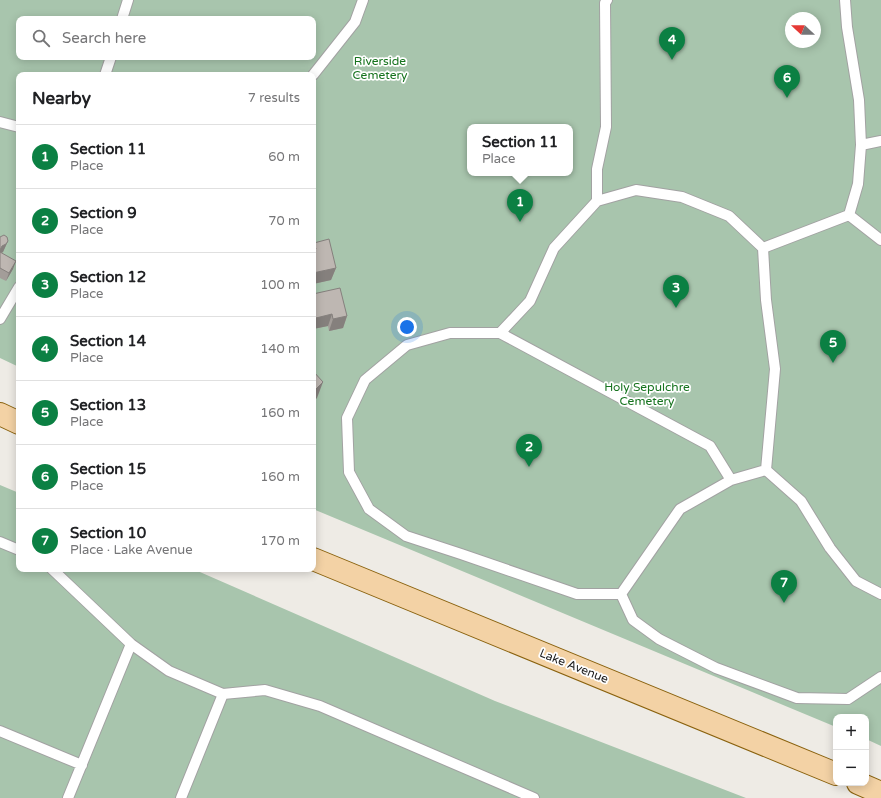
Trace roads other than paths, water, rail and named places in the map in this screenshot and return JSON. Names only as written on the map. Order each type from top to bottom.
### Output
[{"type":"main road","points":[[0,414],[16,422]]},
{"type":"main road","name":"Lake Avenue","points":[[316,560],[833,773]]},
{"type":"main road","points":[[865,786],[881,793]]},
{"type":"lane","points":[[123,16],[128,0]]},
{"type":"lane","points":[[315,72],[355,22],[363,0]]},
{"type":"lane","points":[[597,201],[598,169],[606,127],[605,3],[607,0]]},
{"type":"lane","points":[[845,0],[847,27],[858,100],[861,145],[858,184],[849,215]]},
{"type":"lane","points":[[106,72],[110,60]]},
{"type":"lane","points":[[0,122],[16,127]]},
{"type":"lane","points":[[861,145],[881,141]]},
{"type":"lane","points":[[500,333],[530,301],[554,248],[597,201],[636,190],[682,197],[730,216],[763,248],[766,300],[775,369],[766,470]]},
{"type":"lane","points":[[763,248],[849,215]]},
{"type":"lane","points":[[849,215],[881,240]]},
{"type":"lane","points":[[0,319],[16,292]]},
{"type":"lane","points":[[621,594],[577,594],[406,536],[368,509],[349,472],[347,418],[365,380],[407,345],[450,333],[500,333],[710,446],[731,480]]},
{"type":"lane","points":[[621,594],[680,509],[731,480],[766,470]]},
{"type":"lane","points":[[766,470],[801,501],[830,548],[856,581],[881,594]]},
{"type":"lane","points":[[0,542],[16,549]]},
{"type":"lane","points":[[55,572],[131,644],[168,671],[223,694],[265,690],[320,706],[534,798]]},
{"type":"lane","points":[[621,594],[633,620],[659,639],[716,668],[796,698],[848,699],[881,677]]},
{"type":"lane","points":[[68,798],[131,644]]},
{"type":"lane","points":[[181,798],[223,694]]},
{"type":"lane","points":[[0,731],[82,765]]},
{"type":"place","name":"Section 14","points":[[672,60]]},
{"type":"place","name":"Section 15","points":[[787,98]]},
{"type":"place","name":"Section 11","points":[[520,222]]},
{"type":"place","name":"Section 12","points":[[676,308]]},
{"type":"place","name":"Section 13","points":[[833,363]]},
{"type":"place","name":"Section 9","points":[[529,467]]},
{"type":"place","name":"Section 10","points":[[784,603]]},
{"type":"park label","name":"Riverside Cemetery","points":[[380,68]]},
{"type":"park label","name":"Holy Sepulchre Cemetery","points":[[647,394]]}]
